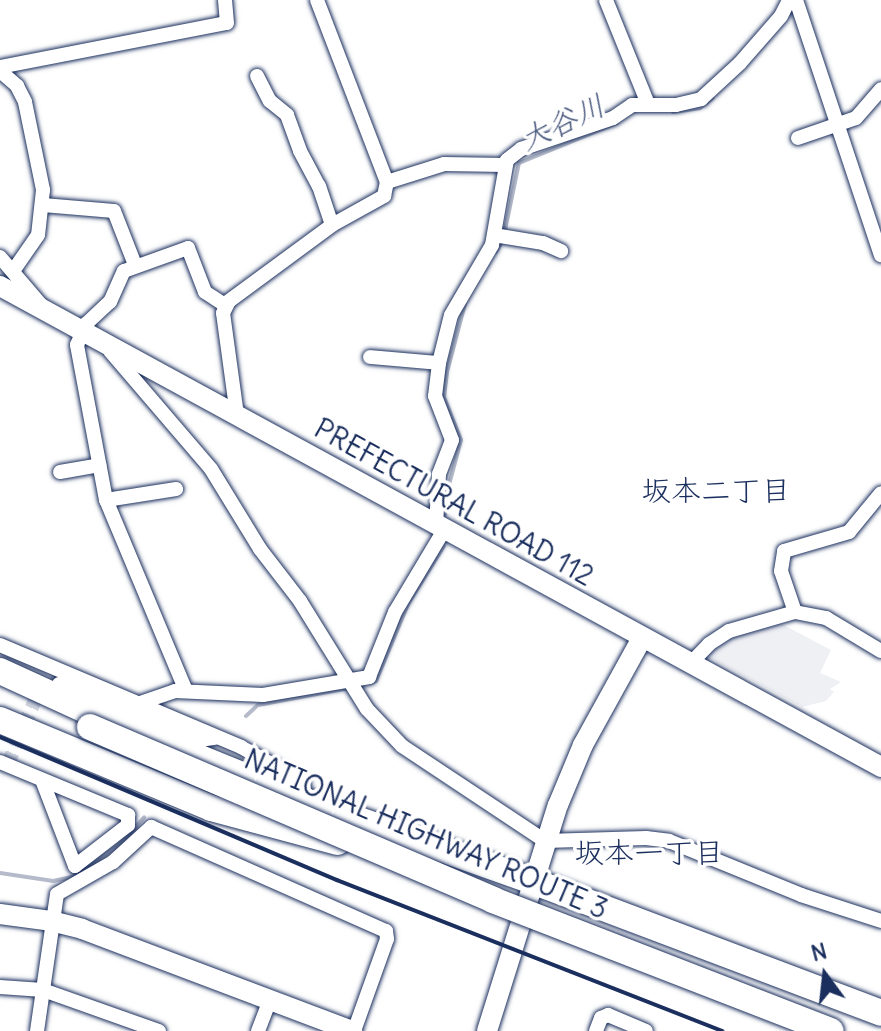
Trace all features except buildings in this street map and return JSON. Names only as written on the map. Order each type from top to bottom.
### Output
[{"type":"highway","points":[[0,671],[236,760],[305,801],[881,1028]]},
{"type":"highway","name":"NATIONAL HIGHWAY ROUTE 3","points":[[0,688],[88,734],[621,970],[784,1031]]},
{"type":"highway","name":"NATIONAL HIGHWAY ROUTE 3","points":[[0,705],[88,734],[493,900],[830,1031]]},
{"type":"highway","points":[[0,720],[211,808],[530,888],[881,1013]]},
{"type":"main road","name":"PREFECTURAL ROAD 112","points":[[6,278],[46,311],[104,345],[881,767]]},
{"type":"main road","points":[[487,1031],[510,967],[545,841],[583,745],[642,638]]},
{"type":"main road","points":[[0,914],[51,921],[125,944],[353,1031]]},
{"type":"street","points":[[0,69],[227,23],[225,0]]},
{"type":"street","points":[[237,415],[223,313],[225,305],[332,225],[384,196],[387,182],[317,0]]},
{"type":"street","points":[[606,0],[648,104]]},
{"type":"street","points":[[137,704],[153,696],[186,691],[263,695],[369,677],[395,612],[440,527],[439,474],[452,440],[435,396],[439,363],[451,315],[494,235],[505,165],[521,149],[613,118],[623,108],[648,104],[676,105],[701,99],[740,63],[781,16],[789,0]]},
{"type":"street","points":[[798,7],[881,255]]},
{"type":"street","points":[[0,69],[17,86],[25,102],[43,205],[38,235],[6,278]]},
{"type":"street","points":[[257,76],[270,101],[287,115],[300,151],[319,186],[332,225]]},
{"type":"street","points":[[798,138],[856,118],[881,89]]},
{"type":"street","points":[[387,182],[444,164],[505,165]]},
{"type":"street","points":[[43,205],[114,211],[135,265]]},
{"type":"street","points":[[494,235],[543,243],[561,251]]},
{"type":"street","points":[[186,691],[106,500],[77,345],[81,331],[110,302],[124,271],[188,248],[205,292],[225,305]]},
{"type":"street","points":[[0,257],[6,278]]},
{"type":"street","points":[[104,345],[211,469],[260,549],[300,601],[374,718],[402,746],[545,841],[669,841],[801,895],[881,921]]},
{"type":"street","points":[[370,357],[439,363]]},
{"type":"street","points":[[60,472],[99,465]]},
{"type":"street","points":[[106,500],[176,489]]},
{"type":"street","points":[[795,612],[781,571],[784,551],[849,532],[881,493]]},
{"type":"street","points":[[689,665],[709,644],[729,631],[795,612],[826,618],[881,651]]},
{"type":"street","points":[[0,645],[218,738],[236,760]]},
{"type":"street","points":[[0,659],[193,741],[218,738]]},
{"type":"street","points":[[0,762],[128,815],[128,825],[75,866],[42,780]]},
{"type":"street","points":[[37,1031],[57,894],[113,862],[147,829],[157,827],[386,931],[387,939],[353,1031]]},
{"type":"street","points":[[0,987],[43,990],[117,1024],[159,1031]]},
{"type":"street","points":[[258,1031],[270,999]]},
{"type":"street","points":[[596,1031],[601,1018],[608,1015],[646,1031]]},
{"type":"shaded area","points":[[778,622],[831,650],[820,673],[841,682],[830,689],[834,692],[826,701],[802,707],[704,655],[730,635]]},
{"type":"waterway","name":"大谷川","points":[[673,112],[700,108],[713,98]]},
{"type":"waterway","name":"大谷川","points":[[496,252],[503,240],[519,163],[617,123]]},
{"type":"waterway","name":"大谷川","points":[[445,514],[446,496],[461,440],[444,397],[447,372],[465,304]]},
{"type":"waterway","name":"大谷川","points":[[370,683],[376,681],[408,604],[444,546]]},
{"type":"waterway","name":"大谷川","points":[[246,716],[258,705],[350,688]]},
{"type":"waterway","name":"大谷川","points":[[83,871],[120,844],[144,817]]},
{"type":"waterway","name":"大谷川","points":[[0,873],[53,881],[76,876]]},
{"type":"tunnel","points":[[7,766],[41,686]]},
{"type":"railway","points":[[0,737],[337,880],[722,1031]]},
{"type":"district","name":"坂本二丁目","points":[[716,490]]},
{"type":"district","name":"坂本一丁目","points":[[649,852]]}]
